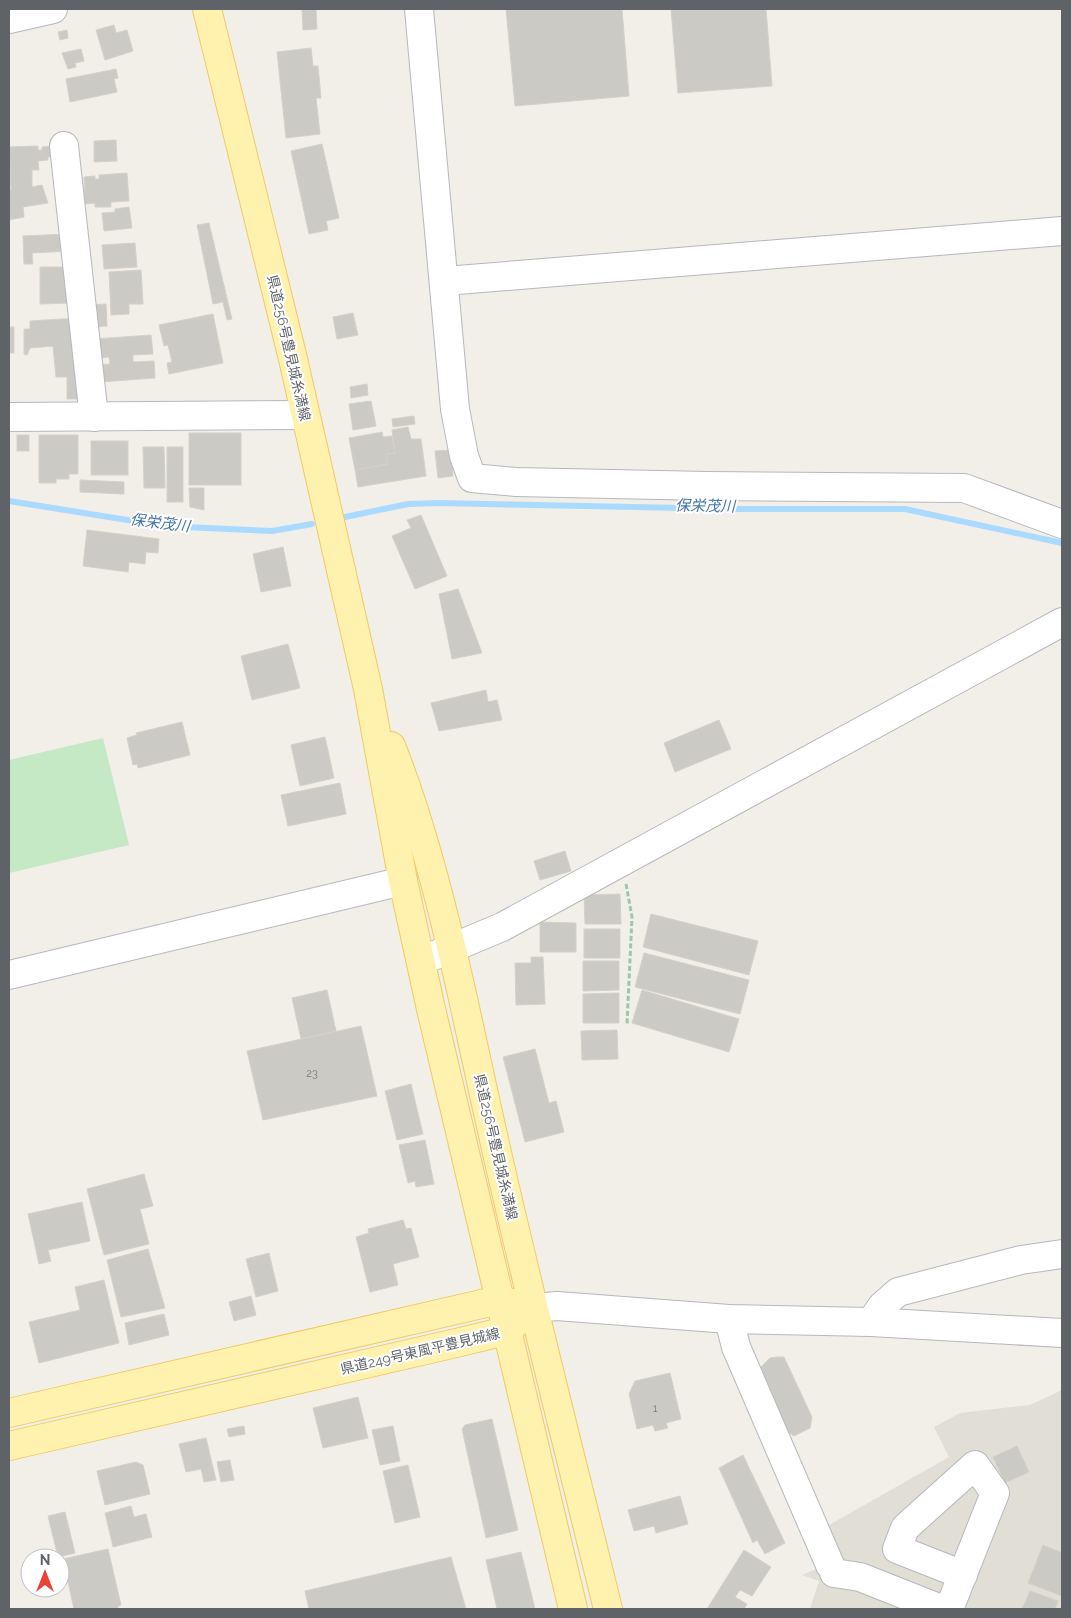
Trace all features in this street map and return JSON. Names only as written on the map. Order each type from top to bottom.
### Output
[{"type":"main road","name":"県道256号豊見城糸満線","points":[[207,9],[293,359],[304,416],[368,689],[403,880],[421,961],[506,1331],[573,1609]]},
{"type":"main road","name":"県道256号豊見城糸満線","points":[[368,689],[411,798],[450,949],[534,1308],[608,1609]]},
{"type":"main road","points":[[9,1413],[499,1300],[534,1308]]},
{"type":"main road","name":"県道249号東風平豊見城線","points":[[9,1446],[506,1331],[534,1308]]},
{"type":"street","points":[[9,19],[53,9]]},
{"type":"street","points":[[418,9],[445,281],[455,409],[464,456],[472,478],[516,482],[697,486],[964,488],[1062,524]]},
{"type":"street","points":[[64,146],[94,417]]},
{"type":"street","points":[[445,281],[1062,230]]},
{"type":"street","points":[[9,417],[304,416]]},
{"type":"street","points":[[421,961],[502,927],[1062,622]]},
{"type":"street","points":[[9,975],[403,880]]},
{"type":"street","points":[[871,1322],[882,1306],[898,1292],[1021,1260],[1062,1254]]},
{"type":"street","points":[[534,1308],[557,1306],[729,1319],[871,1322],[1062,1333]]},
{"type":"street","points":[[729,1319],[736,1346],[832,1569],[860,1577],[941,1609]]},
{"type":"street","points":[[949,1609],[963,1575]]},
{"type":"path","points":[[622,862],[632,917],[627,1024]]},
{"type":"shaded area","points":[[1062,1390],[1062,1609],[810,1609],[819,1581],[802,1575],[842,1558],[829,1525],[949,1457],[934,1427],[960,1413],[1030,1405]]},
{"type":"green space","points":[[103,738],[129,845],[9,873],[9,760]]},
{"type":"building","points":[[302,9],[316,9],[317,29],[303,30]]},
{"type":"building","points":[[506,9],[622,9],[629,96],[515,106]]},
{"type":"building","points":[[671,9],[766,9],[772,86],[678,93]]},
{"type":"building","points":[[114,25],[116,33],[127,30],[133,51],[105,60],[96,30]]},
{"type":"building","points":[[67,30],[68,38],[60,40],[58,32]]},
{"type":"building","points":[[311,48],[313,66],[318,66],[321,98],[316,98],[320,134],[286,138],[277,52]]},
{"type":"building","points":[[81,49],[84,61],[75,63],[76,67],[68,69],[62,53]]},
{"type":"building","points":[[116,69],[118,78],[114,79],[117,92],[70,102],[66,79]]},
{"type":"building","points":[[116,140],[117,161],[94,162],[94,141]]},
{"type":"building","points":[[322,144],[339,218],[326,221],[328,230],[309,234],[291,151]]},
{"type":"building","points":[[38,146],[38,150],[42,150],[42,147],[55,146],[55,156],[48,157],[48,160],[38,161],[39,170],[32,170],[32,187],[42,185],[48,203],[23,207],[24,217],[9,220],[9,191],[11,190],[9,147]]},
{"type":"building","points":[[127,173],[129,201],[111,202],[111,207],[95,207],[95,203],[85,204],[84,177],[95,176],[95,179],[99,179],[99,175]]},
{"type":"building","points":[[129,207],[132,228],[104,231],[102,213],[115,212],[115,209]]},
{"type":"building","points":[[209,223],[232,319],[227,320],[223,302],[213,304],[197,225]]},
{"type":"building","points":[[68,234],[70,251],[32,253],[33,264],[24,264],[23,236]]},
{"type":"building","points":[[135,243],[137,267],[104,269],[102,245]]},
{"type":"building","points":[[40,267],[71,267],[71,303],[40,304]]},
{"type":"building","points":[[141,270],[143,304],[129,304],[129,314],[111,315],[109,272]]},
{"type":"building","points":[[106,304],[107,326],[89,327],[88,305]]},
{"type":"building","points":[[353,313],[358,335],[337,339],[333,317]]},
{"type":"building","points":[[213,314],[223,363],[169,374],[167,363],[172,362],[168,345],[164,346],[159,325]]},
{"type":"building","points":[[78,318],[85,399],[67,399],[67,377],[56,377],[53,346],[30,348],[27,355],[24,354],[24,329],[30,329],[30,321]]},
{"type":"building","points":[[9,327],[14,327],[14,353],[9,353]]},
{"type":"building","points":[[151,335],[153,354],[133,355],[133,362],[154,361],[155,378],[100,382],[98,365],[110,364],[109,357],[97,358],[95,339]]},
{"type":"building","points":[[367,384],[368,395],[351,398],[350,387]]},
{"type":"building","points":[[371,401],[376,426],[353,430],[349,404]]},
{"type":"building","points":[[414,416],[415,424],[393,427],[392,419]]},
{"type":"building","points":[[408,427],[411,439],[421,439],[426,476],[358,487],[355,470],[388,464],[386,454],[395,453],[392,430]]},
{"type":"building","points":[[382,432],[383,437],[392,436],[395,453],[386,454],[388,464],[355,470],[349,438]]},
{"type":"building","points":[[189,433],[241,433],[241,485],[189,485]]},
{"type":"building","points":[[17,435],[29,435],[29,451],[17,451]]},
{"type":"building","points":[[39,435],[78,435],[78,474],[69,474],[69,479],[56,479],[56,483],[39,483]]},
{"type":"building","points":[[91,441],[128,441],[128,475],[91,475]]},
{"type":"building","points":[[143,447],[164,447],[165,488],[144,488]]},
{"type":"building","points":[[167,447],[183,447],[183,502],[167,502]]},
{"type":"building","points":[[451,450],[453,476],[438,478],[435,451]]},
{"type":"building","points":[[80,480],[124,482],[124,494],[80,492]]},
{"type":"building","points":[[189,488],[204,488],[204,510],[190,507]]},
{"type":"building","points":[[421,515],[447,576],[415,589],[392,536],[411,528],[407,520]]},
{"type":"building","points":[[87,530],[159,539],[158,553],[146,552],[145,564],[129,562],[128,572],[83,566]]},
{"type":"building","points":[[283,547],[291,586],[261,592],[253,554]]},
{"type":"building","points":[[458,589],[482,653],[452,659],[439,594]]},
{"type":"building","points":[[288,644],[300,688],[252,700],[241,656]]},
{"type":"building","points":[[486,690],[488,702],[497,700],[502,720],[439,731],[431,703]]},
{"type":"building","points":[[719,720],[731,749],[675,772],[664,743]]},
{"type":"building","points":[[182,722],[190,755],[138,768],[137,764],[133,765],[127,738],[137,735],[136,733]]},
{"type":"building","points":[[325,737],[334,778],[300,786],[291,745]]},
{"type":"building","points":[[340,783],[346,814],[288,826],[281,795]]},
{"type":"building","points":[[565,851],[571,871],[540,880],[534,861]]},
{"type":"building","points":[[620,894],[621,924],[585,924],[584,895]]},
{"type":"building","points":[[651,914],[758,941],[749,975],[643,947]]},
{"type":"building","points":[[540,922],[576,923],[576,952],[540,952]]},
{"type":"building","points":[[584,929],[620,929],[620,958],[584,958]]},
{"type":"building","points":[[644,953],[749,980],[740,1014],[635,987]]},
{"type":"building","points":[[531,957],[543,957],[545,1004],[516,1005],[515,963],[531,963]]},
{"type":"building","points":[[583,961],[619,961],[619,990],[583,991]]},
{"type":"building","points":[[327,990],[336,1031],[301,1039],[292,998]]},
{"type":"building","points":[[642,990],[739,1019],[729,1052],[632,1023]]},
{"type":"building","points":[[619,993],[619,1023],[583,1023],[583,994]]},
{"type":"building","points":[[361,1026],[377,1096],[263,1120],[247,1051]]},
{"type":"building","points":[[617,1030],[618,1059],[582,1060],[581,1031]]},
{"type":"building","points":[[535,1049],[549,1103],[556,1101],[564,1132],[525,1142],[503,1057]]},
{"type":"building","points":[[411,1084],[423,1134],[397,1140],[385,1091]]},
{"type":"building","points":[[425,1140],[434,1184],[416,1187],[415,1181],[408,1183],[399,1145]]},
{"type":"building","points":[[144,1174],[153,1206],[140,1209],[149,1244],[104,1255],[87,1189]]},
{"type":"building","points":[[82,1202],[90,1241],[48,1250],[51,1261],[39,1264],[28,1214]]},
{"type":"building","points":[[403,1220],[406,1229],[411,1228],[419,1257],[393,1264],[398,1285],[370,1292],[356,1237],[369,1233],[368,1229]]},
{"type":"building","points":[[148,1249],[165,1308],[121,1317],[107,1260]]},
{"type":"building","points":[[269,1253],[278,1291],[256,1297],[246,1259]]},
{"type":"building","points":[[104,1280],[119,1343],[39,1363],[29,1322],[80,1310],[75,1287]]},
{"type":"building","points":[[251,1296],[256,1315],[234,1321],[229,1302]]},
{"type":"building","points":[[164,1314],[169,1335],[129,1345],[125,1323]]},
{"type":"building","points":[[784,1357],[812,1417],[810,1428],[794,1436],[788,1432],[760,1368],[770,1358]]},
{"type":"building","points":[[670,1373],[681,1419],[666,1423],[668,1428],[655,1431],[653,1425],[637,1429],[629,1394],[635,1381]]},
{"type":"building","points":[[358,1397],[368,1438],[323,1448],[313,1408]]},
{"type":"building","points":[[492,1419],[518,1530],[486,1538],[462,1429],[465,1425]]},
{"type":"building","points":[[244,1426],[245,1434],[229,1437],[227,1429]]},
{"type":"building","points":[[393,1426],[400,1461],[380,1465],[372,1430]]},
{"type":"building","points":[[206,1438],[216,1480],[204,1482],[201,1469],[186,1472],[179,1444]]},
{"type":"building","points":[[1017,1446],[1029,1472],[1005,1483],[993,1457]]},
{"type":"building","points":[[743,1455],[785,1543],[765,1554],[757,1540],[753,1543],[719,1468]]},
{"type":"building","points":[[230,1460],[234,1480],[221,1482],[217,1462]]},
{"type":"building","points":[[136,1462],[143,1465],[150,1494],[105,1505],[97,1471]]},
{"type":"building","points":[[408,1465],[420,1517],[395,1523],[383,1471]]},
{"type":"building","points":[[680,1496],[688,1524],[656,1533],[654,1526],[634,1531],[628,1510]]},
{"type":"building","points":[[131,1506],[134,1517],[146,1514],[152,1537],[113,1547],[105,1513]]},
{"type":"building","points":[[65,1512],[75,1553],[70,1554],[70,1548],[56,1548],[48,1516]]},
{"type":"building","points":[[1043,1545],[1062,1553],[1062,1596],[1028,1583]]},
{"type":"building","points":[[108,1549],[121,1605],[118,1606],[118,1609],[74,1609],[70,1591],[70,1557]]},
{"type":"building","points":[[744,1550],[771,1567],[752,1596],[740,1590],[735,1597],[747,1604],[744,1609],[707,1609]]},
{"type":"building","points":[[521,1552],[535,1609],[497,1609],[486,1560]]},
{"type":"building","points":[[451,1557],[466,1609],[309,1609],[305,1591]]},
{"type":"building","points":[[1030,1591],[1058,1601],[1055,1609],[1022,1609]]},
{"type":"waterway","name":"保栄茂川","points":[[9,501],[140,522],[184,527],[272,531],[312,524]]},
{"type":"waterway","name":"保栄茂川","points":[[345,517],[408,504],[439,503],[733,509],[905,509],[1062,543]]}]
